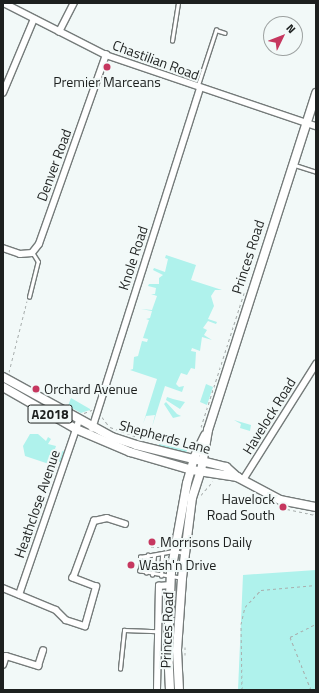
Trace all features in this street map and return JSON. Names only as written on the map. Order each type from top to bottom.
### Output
[{"type":"main road","name":"Princes Road","points":[[170,690],[170,582],[176,538],[194,458],[316,93]]},
{"type":"main road","name":"Shepherds Lane","points":[[6,374],[79,421]]},
{"type":"main road","name":"Shepherds Lane","points":[[3,387],[93,428],[136,445],[226,467],[240,479],[280,500],[316,507]]},
{"type":"main road","name":"Shepherds Lane","points":[[93,428],[130,452],[192,470],[240,479]]},
{"type":"main road","name":"Princes Road","points":[[179,690],[177,650],[182,578],[192,498],[201,471],[203,431]]},
{"type":"street","name":"Chastilian Road","points":[[4,3],[106,55],[199,88],[316,126]]},
{"type":"street","points":[[59,32],[74,3]]},
{"type":"street","points":[[3,93],[34,19]]},
{"type":"street","name":"Denver Road","points":[[32,253],[39,244],[106,55]]},
{"type":"street","name":"Knole Road","points":[[93,428],[199,88]]},
{"type":"street","points":[[3,248],[20,254],[32,253]]},
{"type":"street","name":"Havelock Road","points":[[240,479],[315,368]]},
{"type":"street","name":"Heathclose Avenue","points":[[19,595],[79,421]]},
{"type":"street","points":[[3,588],[56,610],[66,620],[84,626],[96,587],[73,578],[94,521],[107,518],[125,524]]},
{"type":"street","name":"Princes Road","points":[[157,690],[159,586],[170,582]]},
{"type":"street","points":[[3,665],[5,655],[38,666],[43,651]]},
{"type":"lane","points":[[172,40],[178,3]]},
{"type":"lane","points":[[199,88],[216,30],[225,33]]},
{"type":"lane","points":[[292,165],[316,172]]},
{"type":"lane","points":[[28,297],[38,262],[32,253]]},
{"type":"lane","points":[[182,578],[170,582],[161,576],[146,573],[138,569],[140,557],[174,552],[185,553]]},
{"type":"lane","points":[[161,576],[162,554]]},
{"type":"lane","points":[[146,573],[148,555]]},
{"type":"lane","points":[[152,574],[154,556]]},
{"type":"lane","points":[[120,668],[124,630],[157,631]]},
{"type":"path","points":[[203,431],[245,290]]},
{"type":"path","points":[[6,374],[28,297]]},
{"type":"path","points":[[79,421],[91,410],[94,411]]},
{"type":"path","points":[[93,428],[100,415],[108,426]]},
{"type":"path","points":[[199,498],[211,481],[217,480]]},
{"type":"path","points":[[151,547],[163,547],[165,539],[176,538]]},
{"type":"path","points":[[242,690],[240,624],[245,607],[261,590],[316,585]]},
{"type":"path","points":[[312,690],[290,637],[316,624]]},
{"type":"path","points":[[185,644],[185,659]]},
{"type":"shaded area","points":[[166,255],[196,265],[191,280],[222,290],[215,290],[211,296],[214,306],[208,319],[217,322],[216,324],[208,321],[203,328],[207,330],[204,335],[212,340],[202,337],[200,351],[192,348],[191,351],[196,352],[195,369],[191,368],[187,375],[181,373],[176,384],[179,387],[184,386],[182,392],[165,386],[152,427],[155,415],[146,416],[143,424],[157,379],[130,370],[133,369],[134,357],[138,356],[142,341],[147,342],[148,339],[143,338],[149,320],[146,319],[150,318],[152,311],[141,309],[152,310],[157,296],[151,294],[155,294],[156,288],[148,286],[149,284],[159,284],[159,278],[163,275],[153,270],[154,268],[165,272],[168,259],[165,258]]},
{"type":"shaded area","points":[[206,384],[213,387],[207,405],[200,402]]},
{"type":"shaded area","points":[[167,397],[185,402],[180,409],[166,400]]},
{"type":"shaded area","points":[[71,398],[90,410],[81,413],[68,406]]},
{"type":"shaded area","points":[[166,402],[177,414],[181,416],[173,418],[164,404]]},
{"type":"shaded area","points":[[234,420],[251,425],[250,431],[240,428],[241,424]]},
{"type":"shaded area","points":[[30,434],[38,434],[46,441],[48,437],[51,439],[48,444],[56,446],[55,449],[61,452],[65,450],[61,462],[57,461],[55,466],[25,456],[23,446]]},
{"type":"shaded area","points":[[159,444],[187,450],[186,454],[158,448]]},
{"type":"shaded area","points":[[316,570],[316,690],[238,690],[243,575]]},
{"type":"place","name":"Premier Marceans","points":[[107,67]]},
{"type":"place","name":"Orchard Avenue","points":[[36,389]]},
{"type":"place","name":"Havelock Road South","points":[[283,507]]},
{"type":"place","name":"Morrisons Daily","points":[[152,542]]},
{"type":"place","name":"Wash'n Drive","points":[[131,565]]}]
